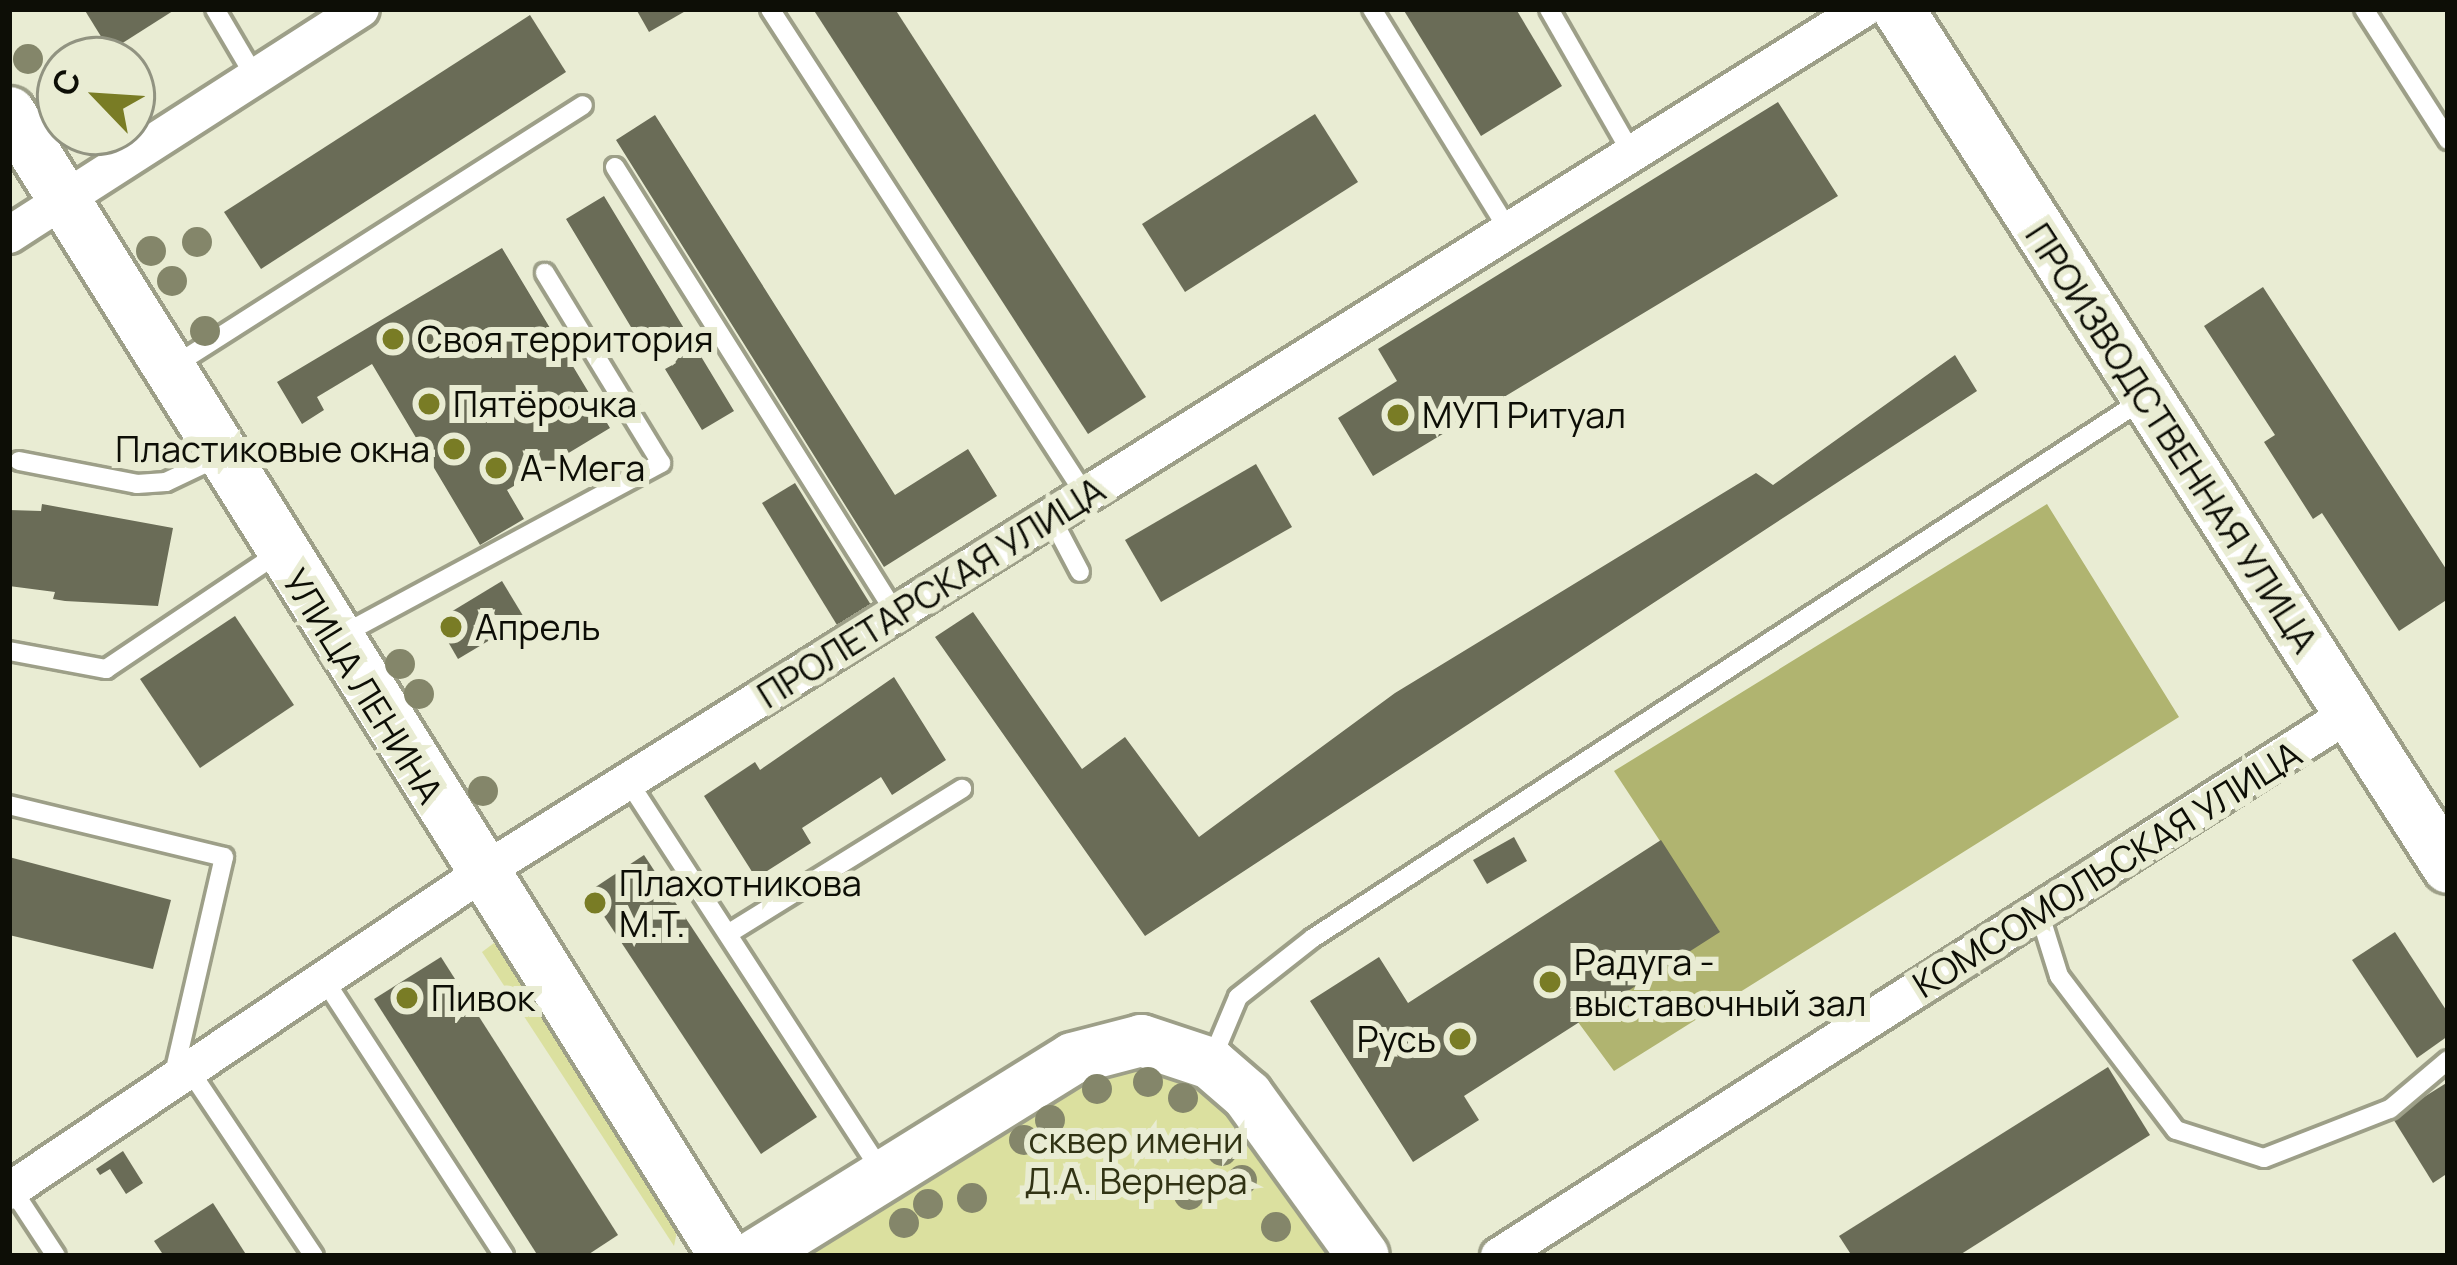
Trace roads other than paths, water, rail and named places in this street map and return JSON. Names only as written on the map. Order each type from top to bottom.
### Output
[{"type":"street","points":[[9,235],[361,9]]},
{"type":"street","name":"ПРОЛЕТАРСКАЯ УЛИЦА","points":[[10,1190],[628,782],[1863,9]]},
{"type":"street","name":"ПРОИЗВОДСТВЕННАЯ УЛИЦА","points":[[1898,9],[2144,399],[2448,866]]},
{"type":"street","name":"УЛИЦА ЛЕНИНА","points":[[9,112],[482,877],[725,1256]]},
{"type":"street","name":"КОМСОМОЛЬСКАЯ УЛИЦА","points":[[1499,1256],[2350,713]]},
{"type":"street","points":[[753,1256],[1100,1046],[1141,1040],[1210,1063],[1280,1133],[1363,1256]]},
{"type":"lane","points":[[214,9],[255,77]]},
{"type":"lane","points":[[770,9],[1086,496]]},
{"type":"lane","points":[[1372,9],[1509,231]]},
{"type":"lane","points":[[1549,9],[1632,154]]},
{"type":"lane","points":[[2365,9],[2448,140]]},
{"type":"lane","points":[[168,370],[583,105]]},
{"type":"lane","points":[[615,167],[896,614]]},
{"type":"lane","points":[[334,639],[661,463],[545,273]]},
{"type":"lane","points":[[1210,1063],[1238,997],[1313,938],[2144,399]]},
{"type":"lane","points":[[19,461],[137,484],[166,482],[221,456]]},
{"type":"lane","points":[[1052,517],[1080,572]]},
{"type":"lane","points":[[9,651],[106,669],[280,552]]},
{"type":"lane","points":[[628,782],[731,932],[884,1176]]},
{"type":"lane","points":[[731,932],[962,789]]},
{"type":"lane","points":[[9,805],[224,857],[181,1076],[314,1256]]},
{"type":"lane","points":[[2039,912],[2059,976],[2176,1130],[2264,1158],[2390,1109],[2448,1060]]},
{"type":"lane","points":[[325,981],[504,1256]]},
{"type":"lane","points":[[10,1190],[56,1256]]},
{"type":"place","name":"Своя территория","points":[[393,339]]},
{"type":"place","name":"Пятёрочка","points":[[429,404]]},
{"type":"place","name":"МУП Ритуал","points":[[1398,415]]},
{"type":"place","name":"Пластиковые окна","points":[[454,449]]},
{"type":"place","name":"А-Мега","points":[[496,468]]},
{"type":"place","name":"Апрель","points":[[451,627]]},
{"type":"place","name":"Плахотникова М.Т.","points":[[595,903]]},
{"type":"place","name":"Радуга - выставочный зал","points":[[1550,982]]},
{"type":"place","name":"Пивок","points":[[407,998]]},
{"type":"place","name":"Русь","points":[[1460,1039]]},
{"type":"park label","name":"сквер имени Д.А. Вернера","points":[[1136,1160]]}]
